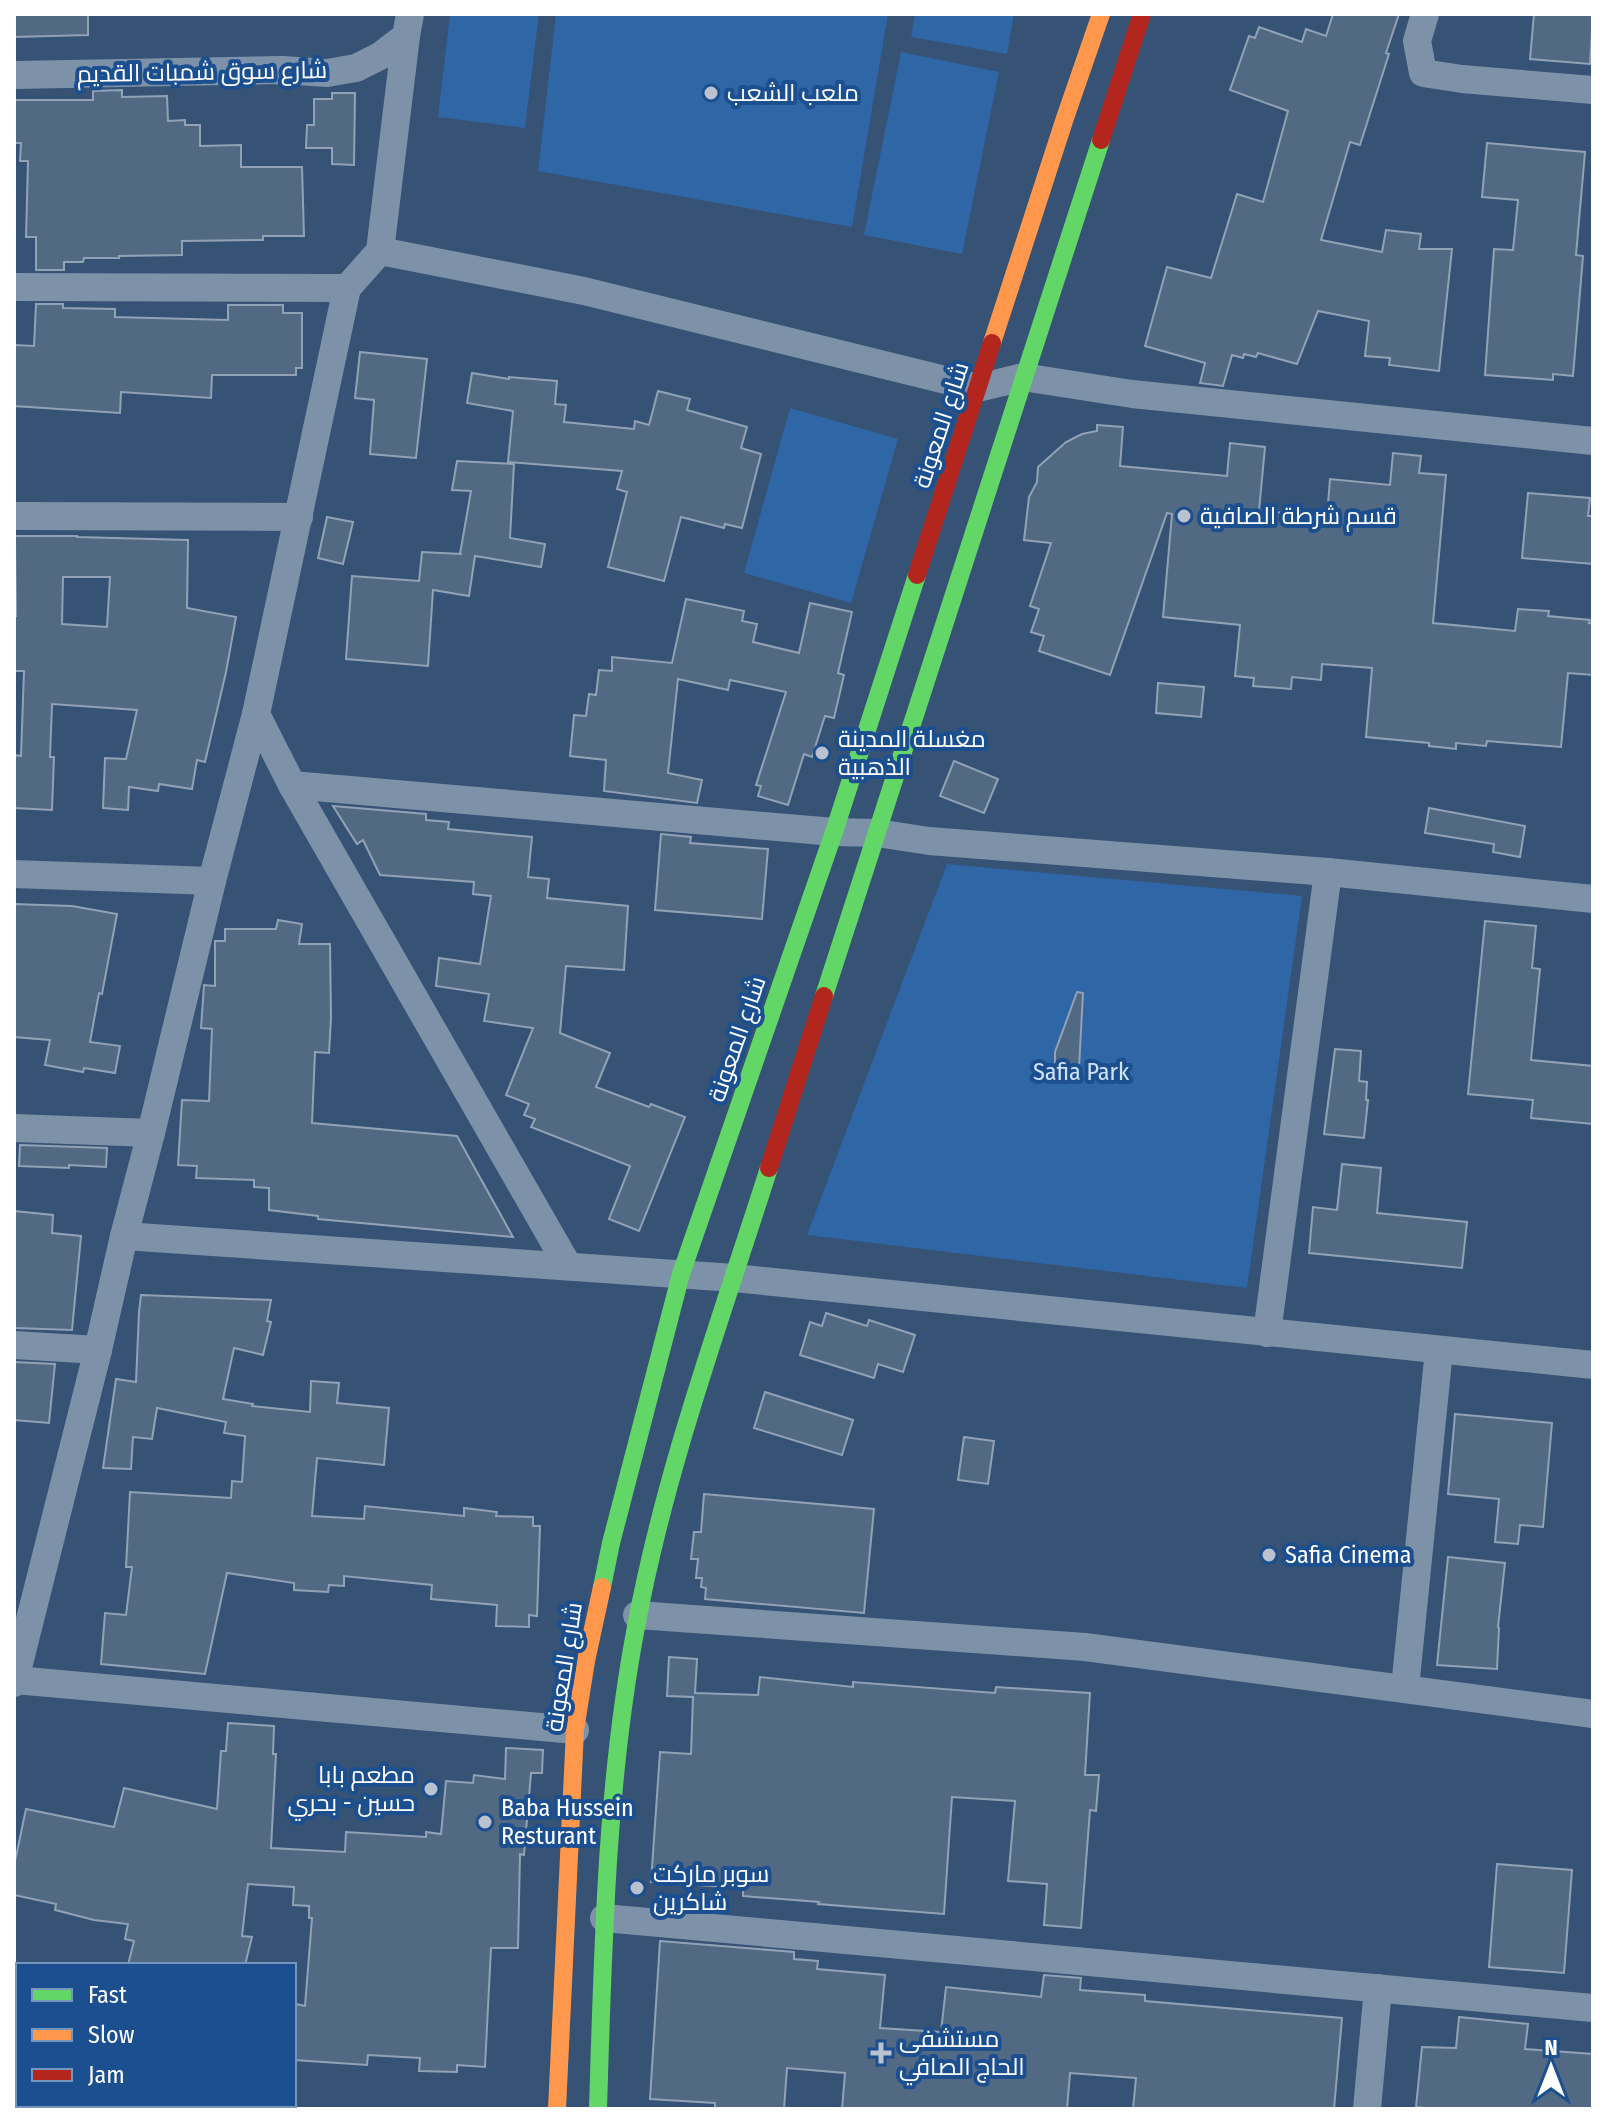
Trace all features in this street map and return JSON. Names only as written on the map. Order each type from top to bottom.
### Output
[{"type":"highway","name":"شارع المعونة","points":[[557,2109],[575,1730],[611,1543],[681,1274],[834,832],[1101,14]]},
{"type":"highway","points":[[598,2109],[604,1918],[627,1678],[644,1580],[674,1464],[1142,14]]},
{"type":"street","points":[[1425,14],[1417,41],[1423,73],[1593,90]]},
{"type":"street","points":[[408,25],[380,251],[347,288],[256,714],[14,1681],[575,1730]]},
{"type":"street","name":"شارع سوق شمبات القديم","points":[[14,75],[282,70],[327,73],[356,68],[380,56],[408,25]]},
{"type":"street","points":[[380,251],[584,291],[978,388],[1023,377],[1132,394],[1593,441]]},
{"type":"street","points":[[14,287],[347,288]]},
{"type":"street","points":[[14,516],[299,517]]},
{"type":"street","points":[[256,714],[292,785],[568,1266]]},
{"type":"street","points":[[292,785],[834,832],[877,833],[929,841],[1328,872],[1593,899]]},
{"type":"street","points":[[1267,1333],[1328,872]]},
{"type":"street","points":[[14,874],[212,881]]},
{"type":"street","points":[[14,1128],[151,1133]]},
{"type":"street","points":[[124,1236],[734,1278],[1593,1365]]},
{"type":"street","points":[[14,1345],[98,1350]]},
{"type":"street","points":[[1405,1688],[1439,1350]]},
{"type":"street","points":[[637,1615],[1085,1647],[1593,1714]]},
{"type":"street","points":[[604,1918],[1593,2008]]},
{"type":"street","points":[[1367,2109],[1378,1988]]},
{"type":"green space","points":[[450,14],[539,14],[525,128],[438,117]]},
{"type":"green space","name":"ملعب الشعب","points":[[556,14],[888,14],[852,227],[538,171]]},
{"type":"green space","points":[[915,14],[1014,14],[1007,54],[911,37]]},
{"type":"green space","points":[[901,52],[999,72],[962,254],[864,235]]},
{"type":"green space","points":[[790,408],[898,439],[851,603],[744,573]]},
{"type":"green space","name":"Safia Park","points":[[947,864],[1302,896],[1247,1288],[807,1235]]},
{"type":"building","points":[[14,14],[88,14],[88,35],[14,37]]},
{"type":"building","points":[[1333,14],[1399,14],[1360,145],[1350,142],[1321,240],[1382,252],[1386,230],[1421,234],[1419,249],[1452,249],[1439,371],[1389,365],[1390,358],[1365,356],[1369,321],[1318,311],[1297,364],[1258,353],[1256,357],[1244,354],[1243,358],[1232,355],[1223,386],[1200,383],[1205,363],[1145,346],[1167,267],[1211,278],[1237,194],[1263,202],[1288,111],[1230,90],[1249,36],[1255,38],[1259,27],[1302,42],[1306,29],[1326,36]]},
{"type":"building","points":[[1534,14],[1593,14],[1590,64],[1530,59]]},
{"type":"building","points":[[122,90],[122,97],[167,96],[168,121],[185,120],[185,125],[200,125],[200,146],[241,145],[241,167],[302,167],[304,236],[182,241],[182,255],[84,258],[83,262],[64,262],[64,270],[36,270],[36,237],[26,237],[28,161],[20,161],[21,143],[14,143],[14,100],[93,100],[93,91]]},
{"type":"building","points":[[332,93],[355,93],[354,165],[332,164],[332,148],[306,148],[307,125],[314,125],[314,99],[332,99]]},
{"type":"building","points":[[1487,143],[1585,152],[1576,255],[1583,256],[1573,376],[1553,374],[1553,380],[1485,375],[1494,249],[1513,250],[1518,200],[1482,197]]},
{"type":"building","points":[[36,304],[115,309],[115,317],[228,320],[228,305],[283,305],[283,313],[302,313],[302,368],[296,368],[296,375],[212,375],[211,398],[121,392],[120,413],[14,406],[14,345],[34,346]]},
{"type":"building","points":[[360,352],[427,359],[416,458],[370,454],[374,400],[355,398]]},
{"type":"building","points":[[472,373],[509,379],[557,381],[555,404],[566,405],[564,422],[634,429],[635,421],[649,425],[658,391],[690,399],[687,410],[747,427],[741,448],[761,454],[742,528],[725,524],[724,528],[681,517],[664,581],[608,567],[627,492],[617,489],[622,471],[508,462],[513,411],[467,403]]},
{"type":"building","points":[[1097,425],[1123,427],[1120,466],[1227,476],[1230,443],[1265,447],[1259,511],[1327,516],[1330,479],[1390,485],[1393,453],[1421,456],[1419,473],[1446,475],[1433,623],[1515,631],[1518,609],[1549,611],[1548,616],[1590,620],[1589,623],[1593,624],[1593,675],[1568,673],[1561,747],[1487,741],[1486,746],[1456,743],[1456,749],[1366,737],[1372,668],[1322,664],[1321,680],[1292,677],[1291,689],[1253,686],[1254,678],[1235,676],[1240,625],[1163,617],[1172,514],[1167,513],[1110,675],[1039,651],[1044,636],[1031,632],[1039,609],[1030,606],[1051,543],[1024,540],[1029,497],[1037,482],[1038,467],[1066,442],[1097,431]]},
{"type":"building","points":[[457,461],[514,464],[510,538],[545,544],[541,567],[475,556],[469,596],[433,590],[428,666],[346,659],[352,576],[419,581],[422,552],[460,554],[471,491],[452,490]]},
{"type":"building","points":[[1528,493],[1590,498],[1588,516],[1593,516],[1593,564],[1522,558]]},
{"type":"building","points":[[327,517],[353,522],[343,564],[318,558]]},
{"type":"building","points":[[15,536],[188,540],[187,608],[236,617],[205,762],[197,760],[192,789],[159,784],[158,791],[129,787],[128,810],[103,808],[105,758],[126,759],[137,710],[52,704],[52,810],[14,808],[14,755],[21,756],[24,671],[14,671]],"holes":[[[63,577],[110,577],[107,627],[62,624]]]},
{"type":"building","points":[[686,599],[744,611],[742,621],[757,624],[753,642],[799,653],[810,603],[852,612],[838,673],[844,675],[834,718],[825,716],[812,757],[804,754],[788,805],[758,796],[761,786],[756,785],[786,692],[730,680],[728,690],[678,679],[668,773],[702,780],[697,803],[604,791],[606,760],[570,756],[574,715],[586,716],[589,694],[596,695],[599,670],[612,671],[612,657],[672,663]]},
{"type":"building","points":[[1158,683],[1204,687],[1201,717],[1156,713]]},
{"type":"building","points":[[954,761],[998,779],[984,813],[940,796]]},
{"type":"building","points":[[333,806],[426,814],[426,820],[449,822],[448,829],[532,837],[528,877],[549,879],[547,898],[628,906],[624,970],[566,966],[560,1033],[610,1053],[596,1087],[685,1117],[639,1231],[609,1219],[630,1166],[531,1127],[535,1119],[524,1115],[529,1104],[506,1095],[533,1028],[484,1021],[489,994],[436,986],[439,958],[480,964],[491,896],[473,894],[474,882],[380,875],[363,840],[357,844]]},
{"type":"building","points":[[1429,808],[1525,826],[1520,857],[1493,852],[1494,844],[1425,833]]},
{"type":"building","points":[[661,834],[691,837],[690,843],[768,849],[762,919],[655,910]]},
{"type":"building","points":[[14,904],[72,906],[117,914],[90,1042],[120,1046],[115,1073],[84,1068],[83,1072],[45,1065],[50,1040],[14,1037]]},
{"type":"building","points":[[278,920],[302,924],[299,944],[330,944],[329,1053],[315,1052],[312,1123],[457,1136],[513,1237],[318,1219],[318,1216],[269,1210],[269,1188],[254,1187],[254,1180],[196,1178],[197,1166],[178,1165],[182,1100],[209,1101],[212,1029],[201,1028],[204,985],[215,986],[215,941],[225,941],[225,929],[276,929]]},
{"type":"building","points":[[1485,921],[1536,926],[1532,968],[1540,969],[1531,1060],[1593,1066],[1593,1124],[1531,1118],[1533,1100],[1468,1094]]},
{"type":"building","points":[[1077,992],[1083,993],[1079,1068],[1055,1066],[1055,1052]]},
{"type":"building","points":[[1335,1049],[1361,1051],[1359,1081],[1367,1082],[1368,1100],[1364,1138],[1324,1134]]},
{"type":"building","points":[[20,1145],[107,1148],[106,1167],[19,1166]]},
{"type":"building","points":[[1342,1164],[1381,1168],[1377,1213],[1467,1222],[1462,1268],[1309,1253],[1313,1207],[1337,1210]]},
{"type":"building","points":[[14,1211],[53,1215],[52,1233],[81,1236],[72,1330],[14,1328]]},
{"type":"building","points":[[141,1295],[271,1300],[267,1321],[271,1322],[263,1355],[234,1348],[223,1399],[252,1406],[310,1412],[311,1381],[339,1383],[337,1403],[389,1408],[384,1465],[317,1458],[312,1516],[364,1519],[365,1506],[464,1516],[464,1508],[497,1512],[496,1516],[533,1517],[533,1526],[540,1526],[537,1616],[529,1615],[529,1627],[496,1626],[497,1605],[431,1599],[432,1585],[344,1576],[344,1586],[329,1585],[328,1592],[294,1590],[294,1583],[227,1573],[205,1674],[101,1664],[105,1613],[126,1615],[132,1567],[126,1567],[130,1492],[231,1498],[232,1481],[242,1482],[245,1436],[224,1433],[226,1422],[157,1408],[152,1439],[133,1437],[131,1469],[103,1468],[116,1379],[136,1382]]},
{"type":"building","points":[[826,1313],[867,1326],[869,1320],[915,1335],[903,1372],[878,1364],[874,1378],[800,1355],[810,1322],[822,1326]]},
{"type":"building","points":[[14,1362],[55,1364],[49,1423],[14,1420]]},
{"type":"building","points":[[765,1392],[853,1420],[842,1455],[754,1428]]},
{"type":"building","points":[[1455,1414],[1552,1423],[1543,1527],[1520,1525],[1518,1544],[1495,1542],[1499,1499],[1448,1494]]},
{"type":"building","points":[[964,1437],[994,1441],[988,1484],[958,1480]]},
{"type":"building","points":[[704,1494],[874,1509],[864,1613],[705,1599],[706,1588],[701,1587],[702,1578],[696,1578],[698,1559],[691,1559],[694,1532],[701,1532]]},
{"type":"building","points":[[1448,1557],[1505,1563],[1497,1669],[1437,1665]]},
{"type":"building","points":[[669,1657],[697,1659],[695,1693],[758,1695],[760,1677],[853,1687],[853,1682],[995,1693],[996,1687],[1090,1693],[1085,1775],[1099,1775],[1096,1811],[1090,1810],[1081,1928],[1044,1925],[1047,1884],[1008,1881],[1015,1801],[952,1797],[944,1914],[743,1896],[743,1888],[651,1882],[660,1752],[691,1754],[693,1697],[667,1696]]},
{"type":"building","points":[[228,1723],[274,1726],[273,1754],[276,1754],[271,1848],[345,1852],[346,1832],[426,1837],[426,1832],[441,1834],[446,1781],[473,1783],[474,1775],[505,1779],[506,1748],[543,1750],[542,1773],[531,1773],[524,1855],[520,1854],[518,1948],[491,1948],[485,2067],[457,2065],[457,2072],[419,2071],[420,2058],[368,2055],[367,2065],[296,2060],[296,2004],[305,2006],[312,1918],[309,1918],[309,1906],[293,1905],[294,1887],[248,1884],[242,1936],[252,1937],[246,1963],[128,1963],[134,1941],[125,1939],[128,1924],[94,1920],[55,1910],[56,1904],[14,1895],[14,1866],[26,1809],[114,1827],[124,1788],[217,1809],[221,1751],[226,1751]]},
{"type":"building","points":[[1497,1864],[1572,1870],[1564,1973],[1489,1967]]},
{"type":"building","name":"مستشفى الحاج الصافي","points":[[660,1941],[794,1952],[794,1959],[818,1961],[817,1969],[885,1975],[880,2028],[941,2032],[946,1987],[1041,1997],[1044,1975],[1081,1978],[1080,1990],[1145,1995],[1145,2001],[1342,2018],[1334,2109],[1133,2109],[1136,2078],[1070,2073],[1067,2109],[842,2109],[845,2073],[787,2068],[784,2109],[715,2109],[715,2103],[650,2099]]},
{"type":"building","points":[[1459,2017],[1528,2024],[1525,2049],[1593,2054],[1593,2109],[1416,2107],[1422,2047],[1456,2048]]},
{"type":"traffic: fast","points":[[824,996],[1101,140]]},
{"type":"traffic: fast","points":[[602,1587],[681,1274],[834,832],[917,575]]},
{"type":"traffic: fast","points":[[598,2109],[604,1927],[612,1806],[636,1627],[678,1453],[769,1168]]},
{"type":"traffic: slow","points":[[992,343],[1101,14]]},
{"type":"traffic: slow","points":[[557,2109],[575,1730],[602,1587]]},
{"type":"traffic: jam","points":[[1101,140],[1142,14]]},
{"type":"traffic: jam","points":[[917,575],[992,343]]},
{"type":"traffic: jam","points":[[769,1168],[824,996]]},
{"type":"place","name":"ملعب الشعب","points":[[711,93]]},
{"type":"place","name":"قسم شرطة الصافية","points":[[1184,516]]},
{"type":"place","name":"مغسلة المدينة الذهبية","points":[[822,753]]},
{"type":"place","name":"Safia Cinema","points":[[1269,1555]]},
{"type":"place","name":"مطعم بابا حسين - بحري","points":[[431,1789]]},
{"type":"place","name":"Baba Hussein Resturant","points":[[485,1822]]},
{"type":"place","name":"سوبر ماركت شاكرين","points":[[637,1888]]},
{"type":"place","name":"مستشفى الحاج الصافي","points":[[881,2053]]}]
